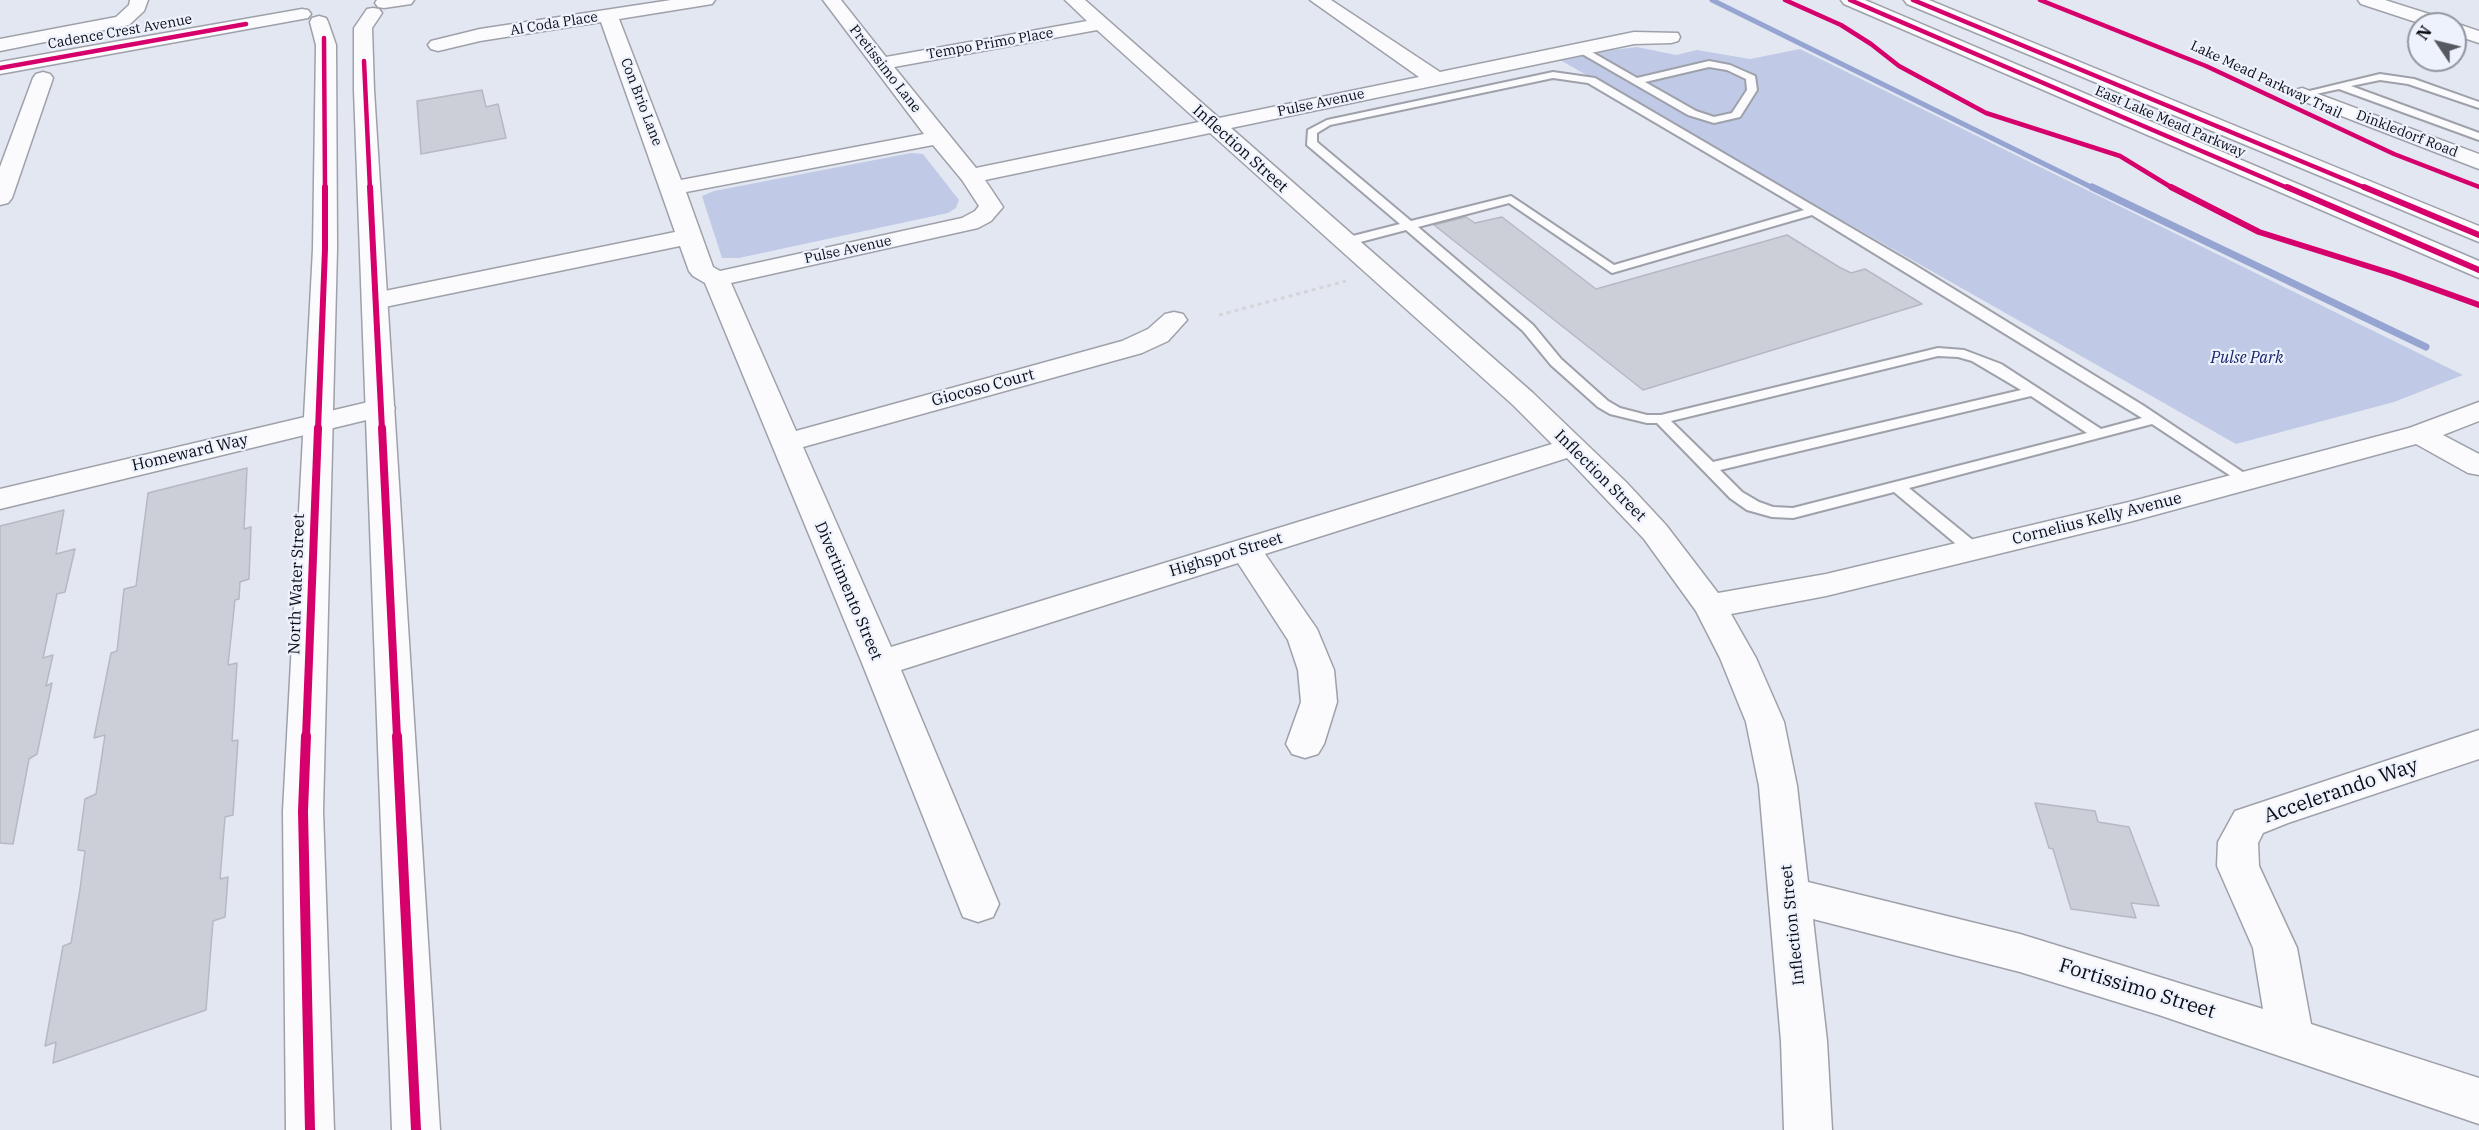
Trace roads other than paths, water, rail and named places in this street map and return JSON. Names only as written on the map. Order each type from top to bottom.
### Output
[{"type":"street","points":[[0,45],[122,21],[138,7],[139,0]]},
{"type":"street","points":[[405,0],[380,5],[363,28],[363,32],[416,1130]]},
{"type":"street","name":"Al Coda Place","points":[[438,45],[480,35],[706,0]]},
{"type":"street","name":"Pretissimo Lane","points":[[832,0],[938,138]]},
{"type":"street","name":"Inflection Street","points":[[1074,0],[1523,399],[1655,532],[1710,606],[1738,658],[1765,722],[1778,786],[1804,1041],[1809,1130]]},
{"type":"street","points":[[1319,0],[1436,79]]},
{"type":"street","name":"East Lake Mead Parkway","points":[[1850,0],[2479,270]]},
{"type":"street","name":"East Lake Mead Parkway","points":[[1913,0],[2479,235]]},
{"type":"street","points":[[2367,0],[2407,13]]},
{"type":"street","name":"Cadence Crest Avenue","points":[[0,68],[312,14],[344,21],[380,5]]},
{"type":"street","name":"North Water Street","points":[[310,1130],[303,811],[324,249],[326,98],[326,45],[312,14]]},
{"type":"street","name":"Con Brio Lane","points":[[608,15],[673,188]]},
{"type":"street","name":"Tempo Primo Place","points":[[881,64],[1100,24]]},
{"type":"street","name":"Pulse Avenue","points":[[971,176],[1634,38],[1671,37]]},
{"type":"street","points":[[0,198],[19,120],[43,78]]},
{"type":"street","name":"Dinkledorf Road","points":[[2302,94],[2479,162]]},
{"type":"street","points":[[716,279],[702,271],[673,188],[938,138]]},
{"type":"street","name":"Pulse Avenue","points":[[716,279],[970,223],[983,216],[991,207],[971,176],[938,138]]},
{"type":"street","points":[[2297,191],[2360,202],[2479,252]]},
{"type":"street","points":[[375,301],[689,237]]},
{"type":"street","name":"Divertimento Street","points":[[716,279],[880,663],[978,904]]},
{"type":"street","name":"Giocoso Court","points":[[785,443],[1132,347],[1158,335],[1174,320]]},
{"type":"street","name":"Homeward Way","points":[[0,499],[381,408]]},
{"type":"street","name":"Cornelius Kelly Avenue","points":[[1710,606],[1826,585],[2248,481],[2419,435],[2479,411]]},
{"type":"street","points":[[2419,435],[2479,466]]},
{"type":"street","name":"Highspot Street","points":[[880,663],[1572,447]]},
{"type":"street","points":[[1245,549],[1305,638],[1316,670],[1319,702],[1305,744]]},
{"type":"street","name":"Accelerando Way","points":[[2291,1039],[2275,948],[2238,866],[2238,842],[2249,822],[2479,744]]},
{"type":"street","name":"Fortissimo Street","points":[[1790,896],[2020,953],[2159,995],[2479,1101]]},
{"type":"lane","points":[[1580,49],[1636,81],[1692,113],[1714,120],[1736,115],[1752,90],[1750,78],[1730,68],[1709,64],[1636,81]]},
{"type":"lane","points":[[2098,434],[2034,391],[1977,358],[1959,353],[1938,352],[1660,419],[1628,415],[1603,404],[1556,362],[1521,321],[1311,143],[1312,132],[1320,125],[1552,75],[1578,76],[1591,80],[1909,267],[2248,481]]},
{"type":"lane","points":[[2302,94],[2380,77],[2397,78],[2479,105]]},
{"type":"lane","points":[[2340,86],[2479,137]]},
{"type":"lane","points":[[1361,95],[1381,111]]},
{"type":"lane","points":[[1345,242],[1511,199],[1612,269],[1813,211]]},
{"type":"lane","points":[[1709,468],[2034,391]]},
{"type":"lane","points":[[1660,419],[1736,495],[1753,506],[1772,512],[1793,513],[2154,420]]},
{"type":"lane","points":[[1897,486],[1974,550]]},
{"type":"waterway","points":[[1712,0],[2095,189]]},
{"type":"waterway","points":[[2092,187],[2426,347]]},
{"type":"park label","name":"Pulse Park","points":[[2247,358]]}]
